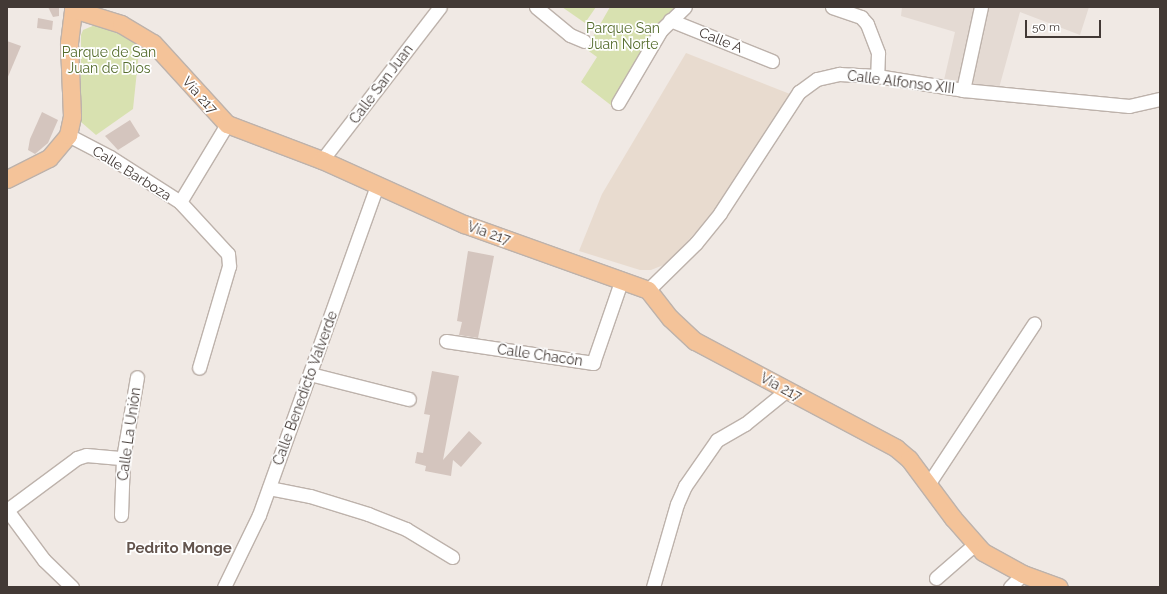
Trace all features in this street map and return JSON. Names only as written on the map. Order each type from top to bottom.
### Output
[{"type":"main road","name":"Vía 217","points":[[7,179],[49,158],[68,135],[72,116],[70,43],[72,8],[121,24],[153,43],[226,124],[322,160],[464,224],[622,279],[648,290],[670,318],[695,341],[896,448],[929,483],[975,544],[993,560],[1023,574],[1059,587]]},
{"type":"street","name":"Calle San Juan","points":[[322,160],[440,7]]},
{"type":"street","points":[[536,7],[570,35],[584,42]]},
{"type":"street","points":[[618,103],[670,20],[685,7]]},
{"type":"street","points":[[832,7],[862,12],[875,42],[876,76]]},
{"type":"street","points":[[964,90],[981,7]]},
{"type":"street","name":"Calle A","points":[[670,20],[772,60]]},
{"type":"street","name":"Calle Alfonso XIII","points":[[648,290],[696,243],[720,214],[800,92],[817,79],[839,74],[876,76],[964,90],[1129,106],[1160,99]]},
{"type":"street","name":"Calle Barboza","points":[[68,135],[110,157],[180,202],[226,124]]},
{"type":"street","name":"Calle Benedicto Valverde","points":[[224,587],[269,488],[377,185]]},
{"type":"street","points":[[180,202],[228,254],[230,266],[199,368]]},
{"type":"street","name":"Calle Chacón","points":[[446,341],[593,363],[622,279]]},
{"type":"street","points":[[929,483],[1034,324]]},
{"type":"street","points":[[310,374],[409,399]]},
{"type":"street","name":"Calle La Unión","points":[[121,515],[123,458],[137,377]]},
{"type":"street","points":[[653,587],[677,504],[685,486],[717,440],[745,424],[787,390]]},
{"type":"street","points":[[72,587],[44,560],[7,510],[77,458],[86,455],[123,458]]},
{"type":"street","points":[[269,488],[310,496],[368,514],[406,529],[452,557]]},
{"type":"street","points":[[936,578],[975,544]]},
{"type":"street","points":[[1010,587],[1023,574]]},
{"type":"shaded area","points":[[902,7],[1089,7],[1080,35],[1020,12],[999,88],[944,80],[955,32],[901,16]]},
{"type":"shaded area","points":[[686,53],[790,94],[712,215],[666,264],[651,270],[640,270],[579,251],[602,194]]},
{"type":"green space","points":[[562,7],[596,7],[585,23]]},
{"type":"green space","name":"Parque San Juan Norte","points":[[610,7],[680,7],[652,38],[612,106],[581,82],[597,57],[586,49]]},
{"type":"green space","name":"Parque de San Juan de Dios","points":[[95,25],[140,42],[133,109],[96,135],[81,122],[81,35],[83,30]]},
{"type":"building","points":[[48,7],[59,7],[59,16],[53,17]]},
{"type":"building","points":[[38,18],[53,21],[52,30],[37,28]]},
{"type":"building","points":[[7,41],[21,46],[7,79]]},
{"type":"building","points":[[42,112],[58,120],[48,143],[35,154],[28,150],[30,139]]},
{"type":"building","points":[[130,120],[140,136],[118,150],[105,136]]},
{"type":"building","points":[[468,251],[494,256],[478,338],[459,335],[462,322],[457,321]]},
{"type":"building","points":[[432,371],[459,376],[443,460],[469,431],[482,443],[461,467],[453,460],[451,476],[425,471],[426,466],[415,463],[417,452],[423,453],[430,415],[424,414]]},
{"type":"district","name":"Pedrito Monge","points":[[179,549]]}]
